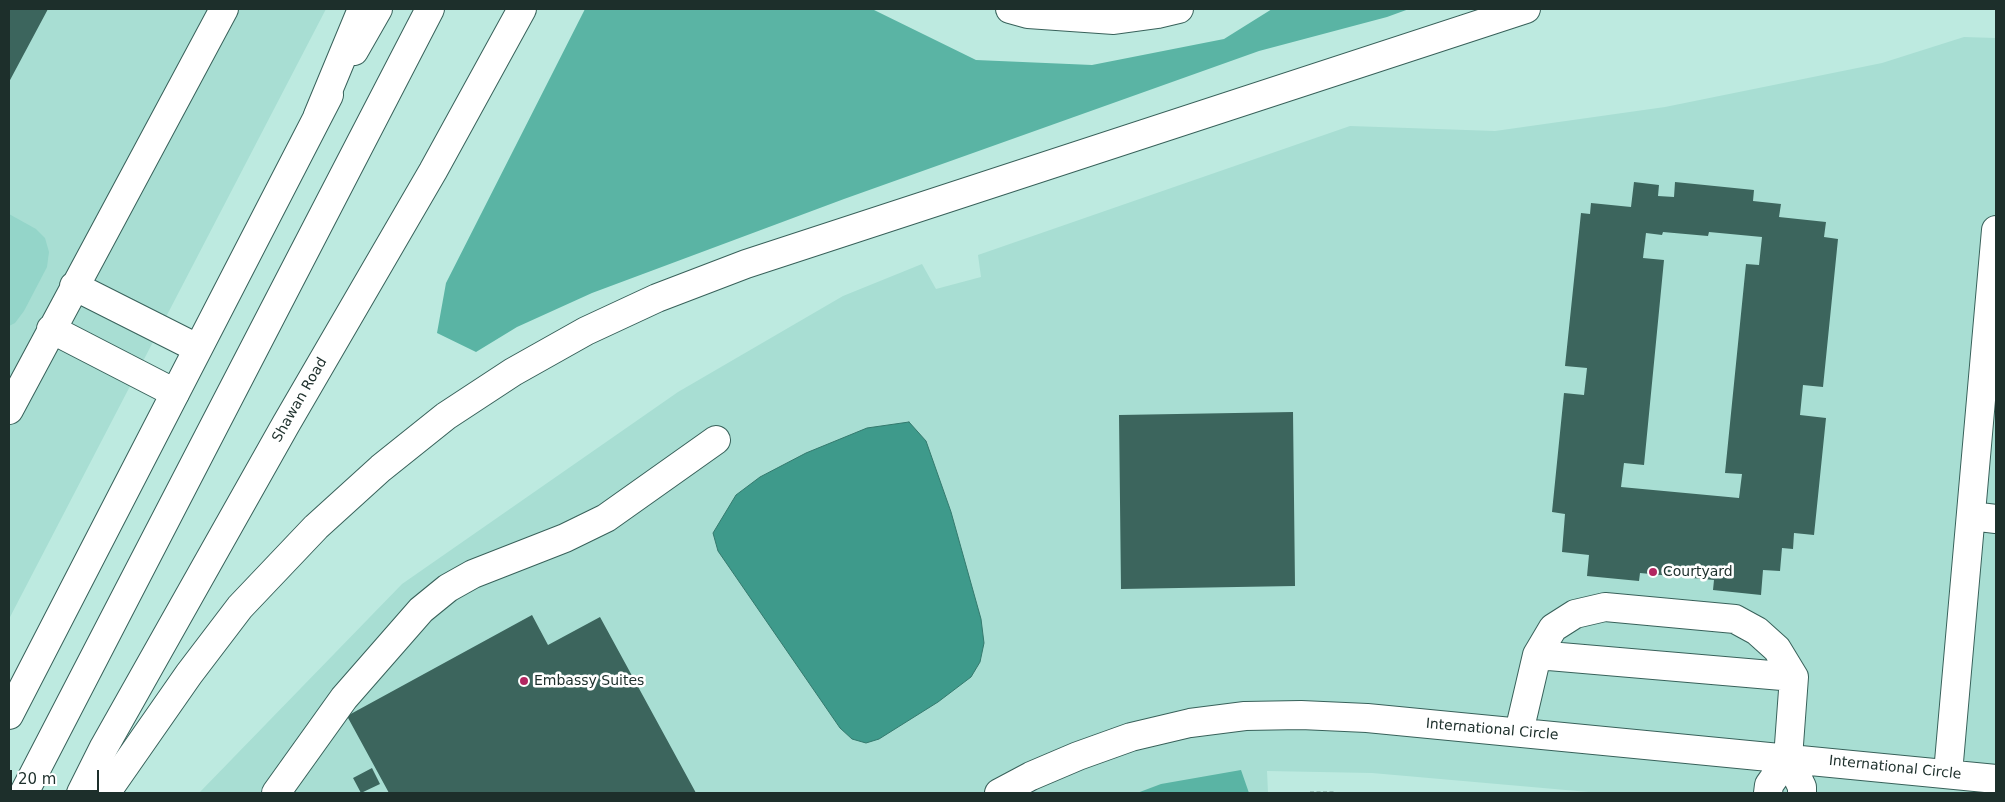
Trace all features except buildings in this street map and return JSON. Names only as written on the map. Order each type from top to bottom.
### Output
[{"type":"main road","points":[[9,410],[224,9]]},
{"type":"main road","points":[[318,115],[362,9]]},
{"type":"main road","points":[[9,714],[318,115],[378,9]]},
{"type":"main road","points":[[24,793],[430,9]]},
{"type":"main road","name":"Shawan Road","points":[[80,793],[118,722],[432,171],[522,9]]},
{"type":"main road","points":[[1010,9],[1038,15],[1114,20],[1179,9]]},
{"type":"main road","points":[[106,793],[189,674],[240,607],[316,526],[381,468],[446,416],[513,372],[586,332],[657,298],[746,264],[1526,9]]},
{"type":"main road","points":[[1948,773],[1983,517],[1996,230]]},
{"type":"main road","points":[[74,286],[197,348]]},
{"type":"main road","points":[[51,329],[175,393]]},
{"type":"main road","points":[[276,793],[344,698],[421,610],[448,588],[473,574],[564,538],[606,518],[716,440]]},
{"type":"main road","points":[[1519,732],[1536,655],[1553,628],[1575,614],[1605,607],[1735,619],[1757,631],[1777,648],[1794,677],[1788,758],[1802,787],[1802,793]]},
{"type":"main road","points":[[1536,655],[1794,677]]},
{"type":"main road","name":"International Circle","points":[[999,793],[1031,776],[1078,756],[1131,737],[1190,723],[1245,716],[1301,715],[1367,718],[1996,779]]},
{"type":"main road","points":[[1768,793],[1769,785],[1788,758]]},
{"type":"path","points":[[1310,793],[1335,793]]},
{"type":"shaded area","points":[[9,9],[326,9],[9,619]]},
{"type":"shaded area","points":[[585,9],[872,9],[976,60],[1092,65],[1224,39],[1272,9],[1409,9],[1387,17],[1259,51],[844,199],[592,293],[517,327],[476,352],[437,333],[446,283]]},
{"type":"shaded area","points":[[1964,37],[1996,38],[1996,793],[1600,793],[1372,773],[1267,771],[1268,793],[199,793],[402,584],[678,392],[843,296],[922,264],[936,289],[981,277],[978,255],[1350,126],[1495,131],[1665,107],[1882,63]]},
{"type":"shaded area","points":[[9,214],[36,229],[45,238],[49,252],[47,267],[24,311],[15,323],[9,326]]},
{"type":"shaded area","points":[[909,422],[926,441],[951,512],[981,619],[984,643],[980,662],[971,677],[938,702],[879,739],[866,743],[852,739],[840,728],[718,551],[713,533],[736,495],[760,477],[806,453],[867,428]]},
{"type":"shaded area","points":[[1241,770],[1249,793],[1137,793],[1161,784]]},
{"type":"place","name":"Courtyard","points":[[1653,572]]},
{"type":"place","name":"Embassy Suites","points":[[524,681]]}]
